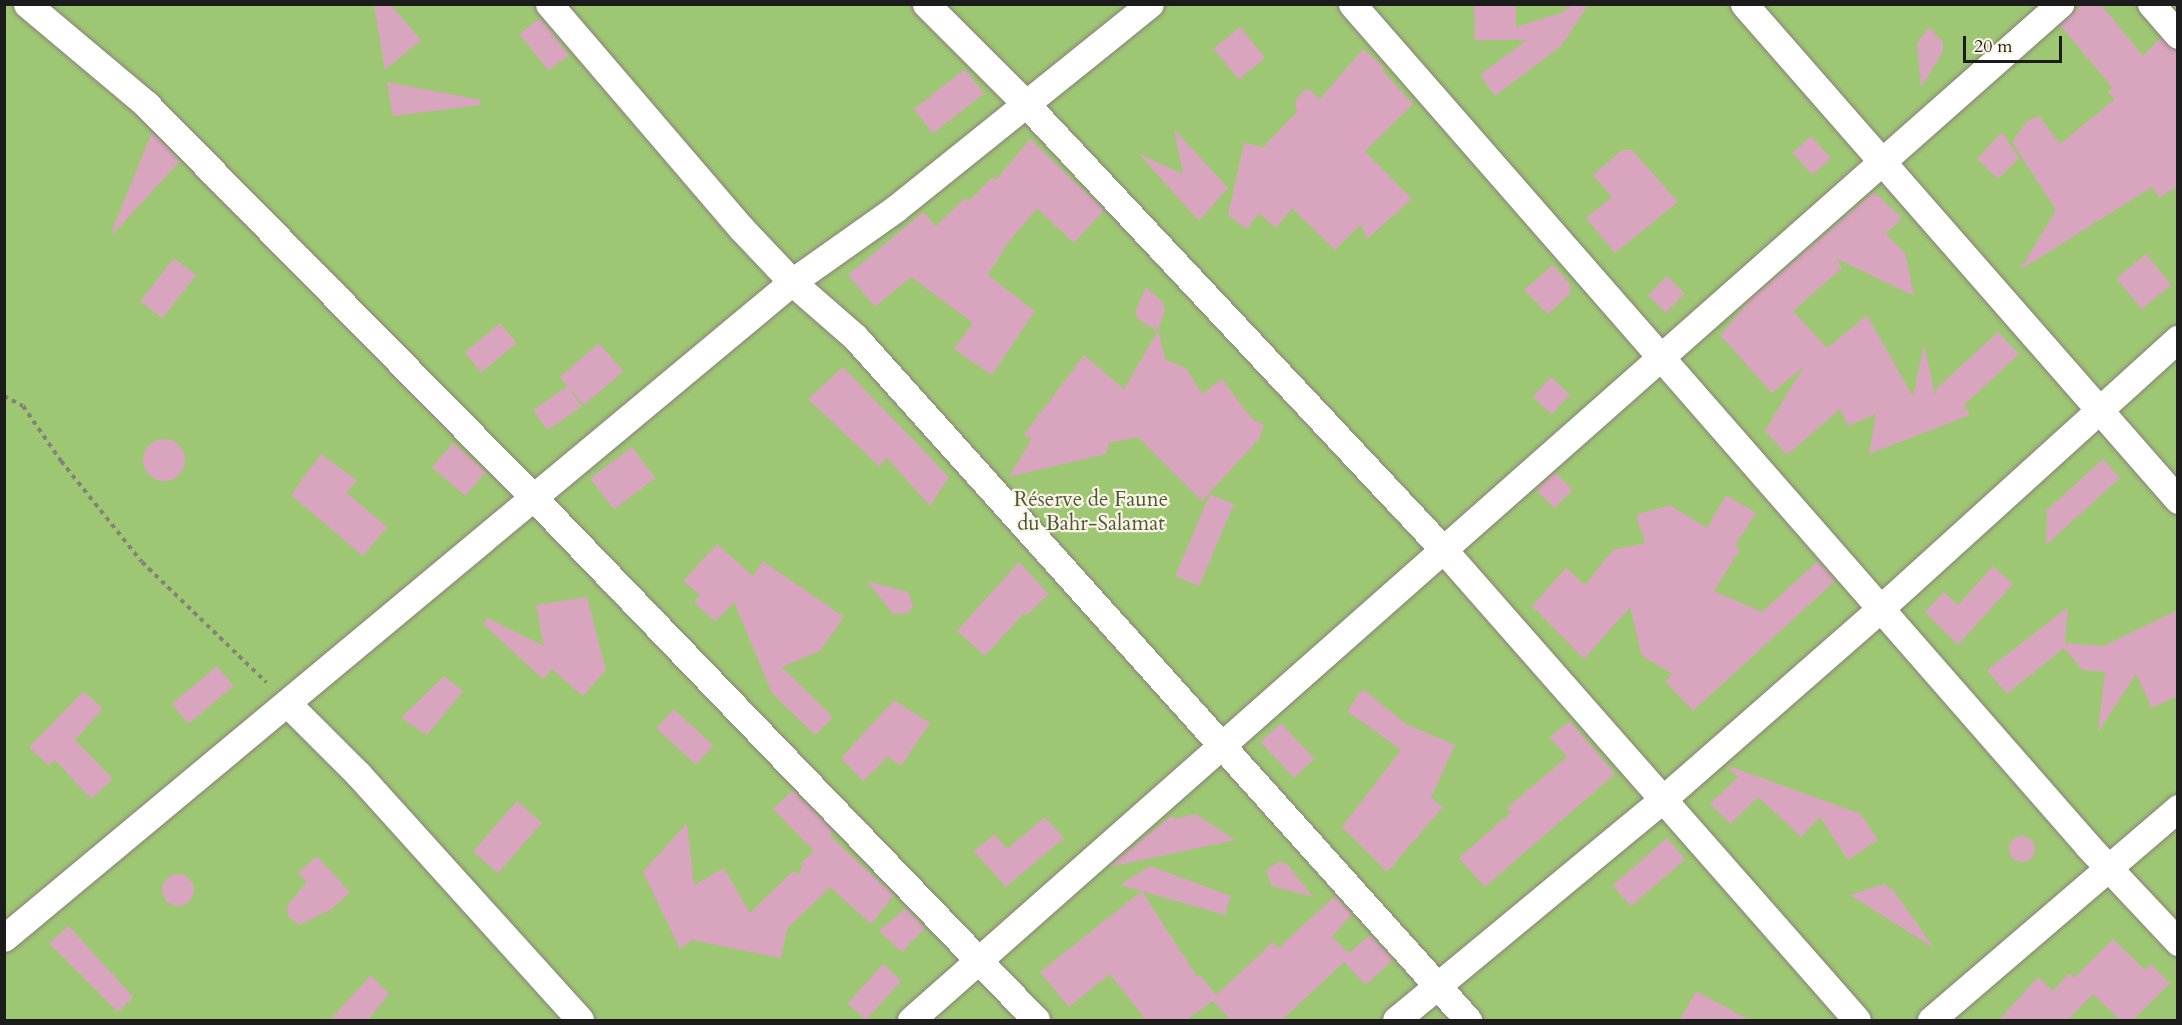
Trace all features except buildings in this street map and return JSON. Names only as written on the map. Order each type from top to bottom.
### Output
[{"type":"street","points":[[27,4],[146,104],[532,496],[979,958],[1036,1020]]},
{"type":"street","points":[[549,4],[733,219],[792,282],[855,337],[1468,1020]]},
{"type":"street","points":[[926,4],[1027,105],[1442,548],[1857,1020]]},
{"type":"street","points":[[4,938],[288,704],[532,496],[792,282],[895,209],[1150,4]]},
{"type":"street","points":[[1352,4],[2107,867],[2178,942]]},
{"type":"street","points":[[1744,4],[2178,500]]},
{"type":"street","points":[[911,1020],[1222,746],[1442,548],[2060,4]]},
{"type":"street","points":[[2151,4],[2178,34]]},
{"type":"street","points":[[1396,1020],[1663,799],[1881,608],[2178,339]]},
{"type":"street","points":[[288,704],[358,774],[580,1020]]},
{"type":"street","points":[[1930,1020],[2178,808]]},
{"type":"path","points":[[4,396],[22,406],[61,461],[142,562],[288,704]]},
{"type":"green space","name":"Réserve de Faune du Bahr-Salamat","points":[[5,5],[2177,5],[2177,1020],[5,1020]]}]
